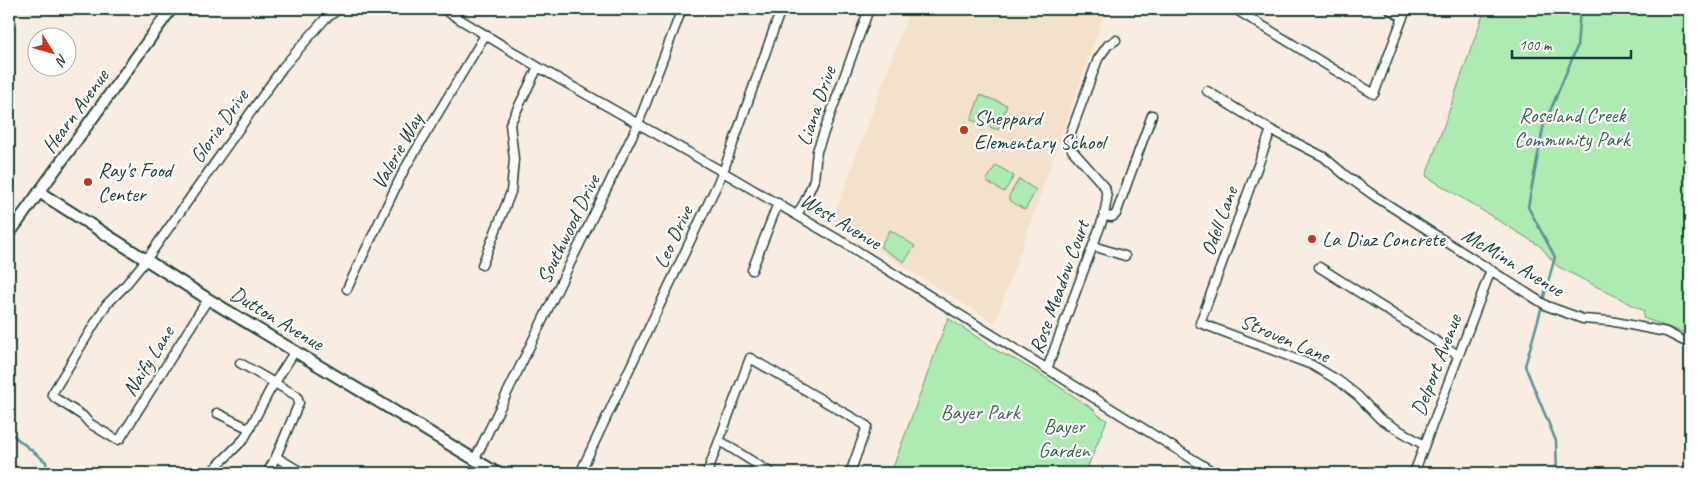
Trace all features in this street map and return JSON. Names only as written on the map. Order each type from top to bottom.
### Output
[{"type":"main road","name":"Hearn Avenue","points":[[9,234],[171,9]]},
{"type":"main road","name":"Dutton Avenue","points":[[39,192],[208,299],[497,473]]},
{"type":"street","name":"Gloria Drive","points":[[116,440],[89,423],[83,416],[55,398],[52,394],[106,305],[124,288],[146,260],[283,67],[325,20],[339,9]]},
{"type":"street","name":"West Avenue","points":[[443,9],[538,68],[797,215],[1215,473]]},
{"type":"street","name":"Southwood Drive","points":[[475,460],[638,124],[682,9]]},
{"type":"street","name":"Leo Drive","points":[[580,473],[723,172],[781,9]]},
{"type":"street","name":"Liana Drive","points":[[797,215],[805,202],[814,180],[817,151],[869,9]]},
{"type":"street","points":[[1236,9],[1374,94],[1406,9]]},
{"type":"street","points":[[1389,9],[1403,17]]},
{"type":"street","name":"Valerie Way","points":[[347,288],[404,170],[485,36]]},
{"type":"street","name":"Rose Meadow Court","points":[[1047,369],[1104,216],[1108,198],[1105,187],[1072,150],[1070,135],[1098,59],[1108,45],[1116,40]]},
{"type":"street","points":[[482,265],[511,192],[514,159],[510,124],[538,68]]},
{"type":"street","name":"McMinn Avenue","points":[[1207,92],[1270,130],[1324,157],[1376,197],[1547,306],[1584,319],[1610,321],[1666,332],[1690,344]]},
{"type":"street","name":"Rose Meadow Court","points":[[1104,216],[1115,216],[1120,207],[1152,115]]},
{"type":"street","name":"Odell Lane","points":[[1200,323],[1270,130]]},
{"type":"street","points":[[752,270],[778,204]]},
{"type":"street","points":[[1093,246],[1125,256]]},
{"type":"street","points":[[1319,267],[1458,355]]},
{"type":"street","name":"Delport Avenue","points":[[1414,473],[1491,270]]},
{"type":"street","name":"Naify Lane","points":[[116,440],[120,439],[208,299]]},
{"type":"street","name":"Stroven Lane","points":[[1200,323],[1312,365],[1358,396],[1380,419],[1424,445]]},
{"type":"street","points":[[215,472],[242,443],[275,382],[295,351]]},
{"type":"street","points":[[707,473],[750,358],[867,426],[850,473]]},
{"type":"street","points":[[240,363],[297,396],[299,403],[276,457],[267,473]]},
{"type":"street","points":[[217,413],[250,429]]},
{"type":"street","points":[[720,442],[772,473]]},
{"type":"street","points":[[276,457],[303,473]]},
{"type":"shaded area","name":"Sheppard Elementary School","points":[[910,9],[1106,9],[995,323],[832,222]]},
{"type":"green space","name":"Roseland Creek Community Park","points":[[1485,9],[1690,9],[1690,335],[1643,318],[1644,311],[1557,266],[1540,246],[1426,176]]},
{"type":"green space","points":[[980,95],[1007,105],[998,130],[971,120]]},
{"type":"green space","points":[[996,165],[1014,176],[1004,192],[986,181]]},
{"type":"green space","points":[[1019,179],[1036,190],[1025,210],[1009,200],[1009,196]]},
{"type":"green space","points":[[890,230],[915,246],[904,262],[880,247]]},
{"type":"green space","name":"Bayer Park","points":[[948,318],[1001,353],[1040,374],[1107,420],[1085,473],[891,473]]},
{"type":"waterway","points":[[1543,300],[1555,257],[1528,207],[1543,128],[1577,47],[1580,9]]},
{"type":"waterway","points":[[1542,306],[1525,366],[1556,441],[1557,473]]},
{"type":"waterway","points":[[9,432],[46,462],[47,473]]},
{"type":"railway","points":[[9,464],[21,473]]},
{"type":"place","name":"Sheppard Elementary School","points":[[964,130]]},
{"type":"place","name":"Ray's Food Center","points":[[88,182]]},
{"type":"place","name":"La Diaz Concrete","points":[[1312,239]]},
{"type":"park label","name":"Bayer Garden","points":[[1064,438]]}]
